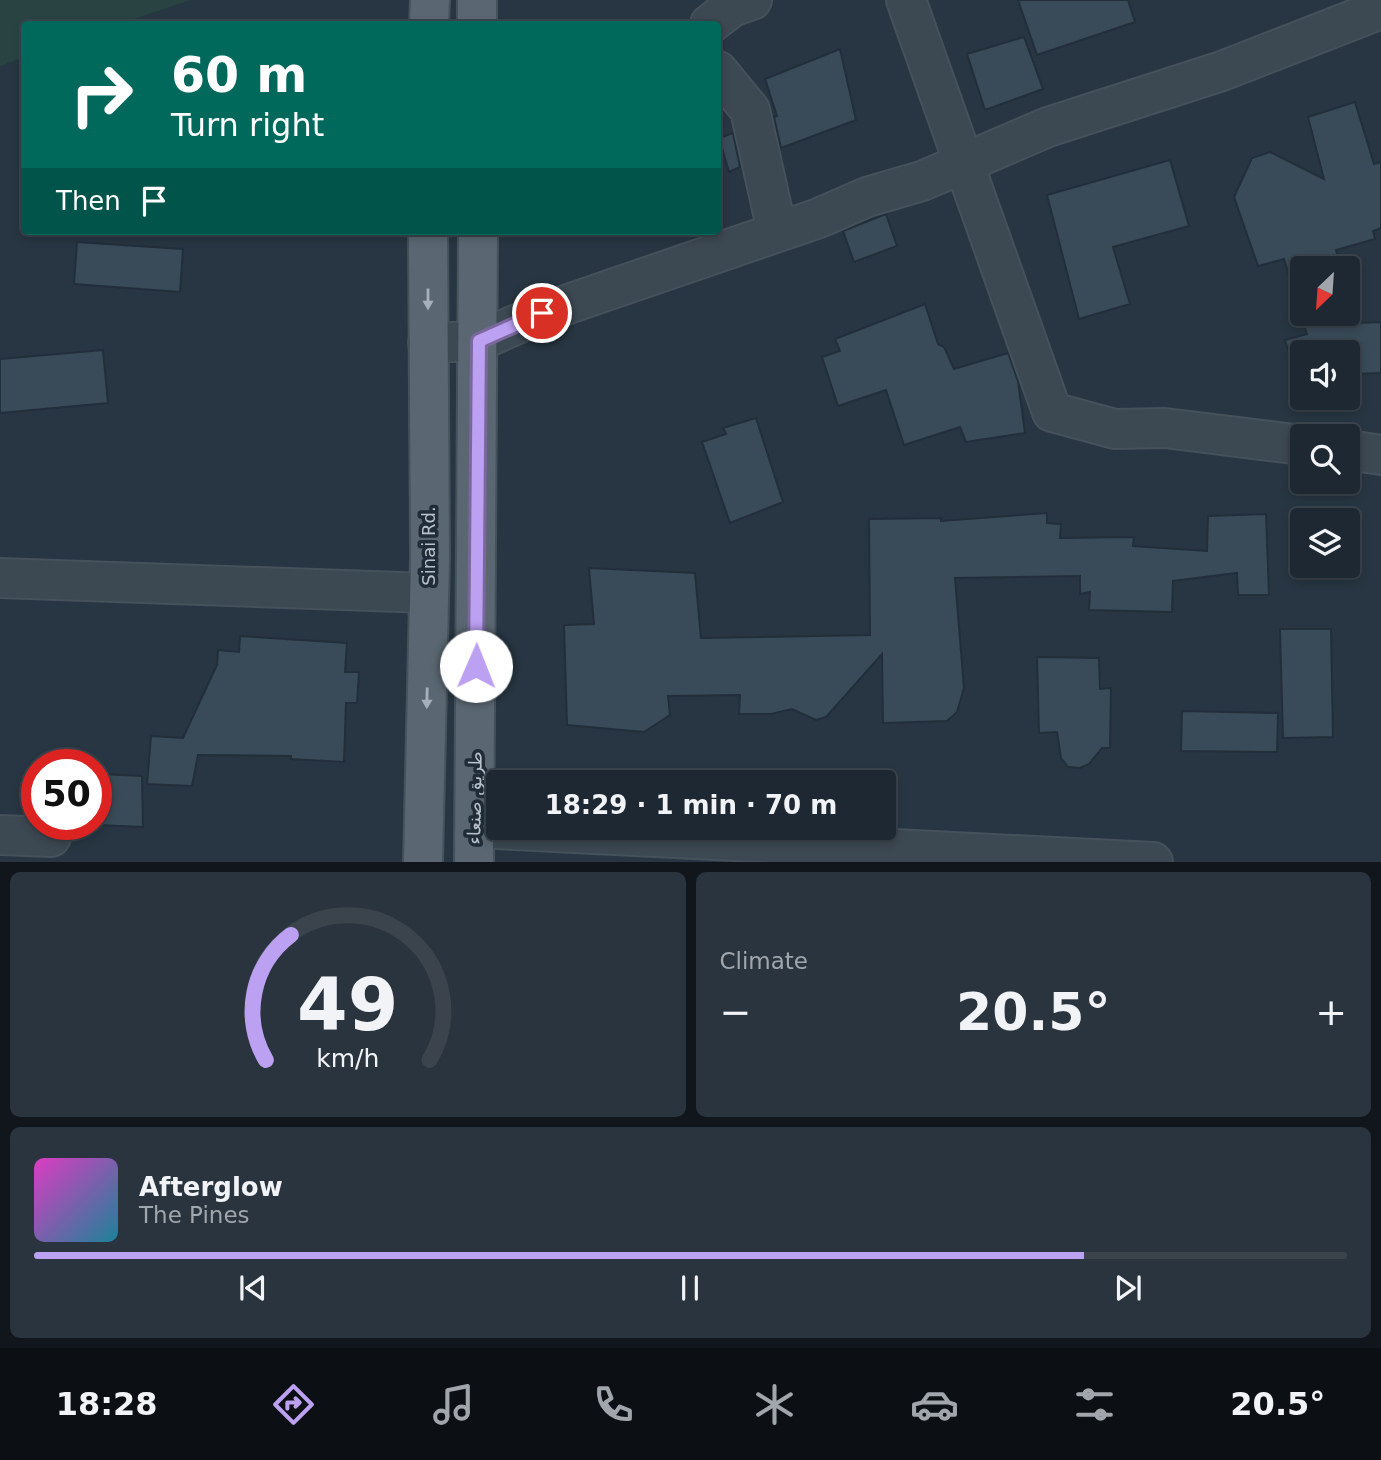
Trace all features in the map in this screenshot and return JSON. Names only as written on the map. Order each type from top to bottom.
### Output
[{"type":"main road","points":[[429,21],[430,0]]},
{"type":"main road","points":[[477,0],[477,21]]},
{"type":"main road","name":"Sinai Rd.","points":[[423,862],[429,593],[428,235]]},
{"type":"main road","name":"طريق صنعاء","points":[[474,845],[478,235]]},
{"type":"street","points":[[714,21],[732,7],[752,0]]},
{"type":"street","points":[[906,0],[965,160],[1052,412],[1115,429],[1165,428],[1290,444]]},
{"type":"street","points":[[428,343],[479,341],[542,313],[819,218],[867,197],[922,181],[965,160],[1106,106],[1222,71],[1381,9]]},
{"type":"street","points":[[721,75],[750,110],[777,231]]},
{"type":"street","points":[[1360,452],[1381,455]]},
{"type":"street","points":[[0,578],[429,593]]},
{"type":"street","points":[[0,835],[21,836]]},
{"type":"street","points":[[474,845],[1153,862]]},
{"type":"green space","points":[[0,0],[191,0],[128,21],[21,21],[21,58],[0,66]]},
{"type":"building","points":[[1018,0],[1128,0],[1135,22],[1037,55]]},
{"type":"building","points":[[1024,37],[1043,89],[985,110],[967,54]]},
{"type":"building","points":[[840,49],[856,120],[781,148],[774,117],[777,116],[765,79]]},
{"type":"building","points":[[1355,102],[1374,164],[1381,162],[1381,228],[1373,231],[1375,239],[1336,250],[1338,256],[1290,256],[1290,279],[1284,259],[1258,266],[1234,197],[1252,158],[1270,152],[1324,179],[1308,117]]},
{"type":"building","points":[[733,133],[740,167],[729,172],[721,145],[721,137]]},
{"type":"building","points":[[1170,160],[1189,226],[1113,247],[1130,304],[1079,319],[1047,195]]},
{"type":"building","points":[[886,214],[897,246],[854,262],[843,231]]},
{"type":"building","points":[[77,242],[183,249],[180,292],[74,284]]},
{"type":"building","points":[[925,304],[938,344],[944,347],[954,369],[1008,353],[1018,381],[1025,433],[966,442],[960,427],[904,445],[886,390],[838,406],[822,357],[840,351],[835,339]]},
{"type":"building","points":[[1381,322],[1381,373],[1360,374],[1360,340],[1290,340],[1290,356],[1285,340],[1307,334],[1305,326],[1360,326],[1360,323]]},
{"type":"building","points":[[103,350],[108,403],[0,413],[0,359]]},
{"type":"building","points":[[756,418],[783,502],[730,523],[702,442],[726,434],[723,428]]},
{"type":"building","points":[[1047,513],[1047,523],[1061,524],[1060,538],[1134,537],[1133,546],[1207,551],[1208,516],[1266,514],[1269,595],[1238,595],[1237,573],[1173,581],[1172,612],[1089,610],[1090,592],[1080,594],[1080,576],[955,578],[964,688],[957,712],[947,721],[883,723],[882,654],[826,717],[816,720],[792,709],[771,714],[739,714],[740,695],[668,696],[670,715],[644,732],[567,725],[564,625],[594,624],[589,568],[695,573],[701,638],[870,635],[869,519],[941,518],[941,521]]},
{"type":"building","points":[[1280,629],[1331,629],[1333,737],[1283,738]]},
{"type":"building","points":[[240,636],[347,643],[345,672],[359,672],[357,703],[346,703],[344,762],[291,759],[291,756],[198,755],[192,786],[147,784],[151,736],[183,738],[217,665],[218,650],[239,652]]},
{"type":"building","points":[[1037,657],[1099,658],[1100,689],[1111,688],[1110,748],[1102,748],[1089,764],[1080,768],[1068,767],[1061,758],[1057,732],[1039,733]]},
{"type":"building","points":[[1182,711],[1278,713],[1277,752],[1181,751]]},
{"type":"building","points":[[112,775],[142,776],[143,827],[112,826]]},
{"type":"route","points":[[476,666],[479,341],[542,313]]}]
